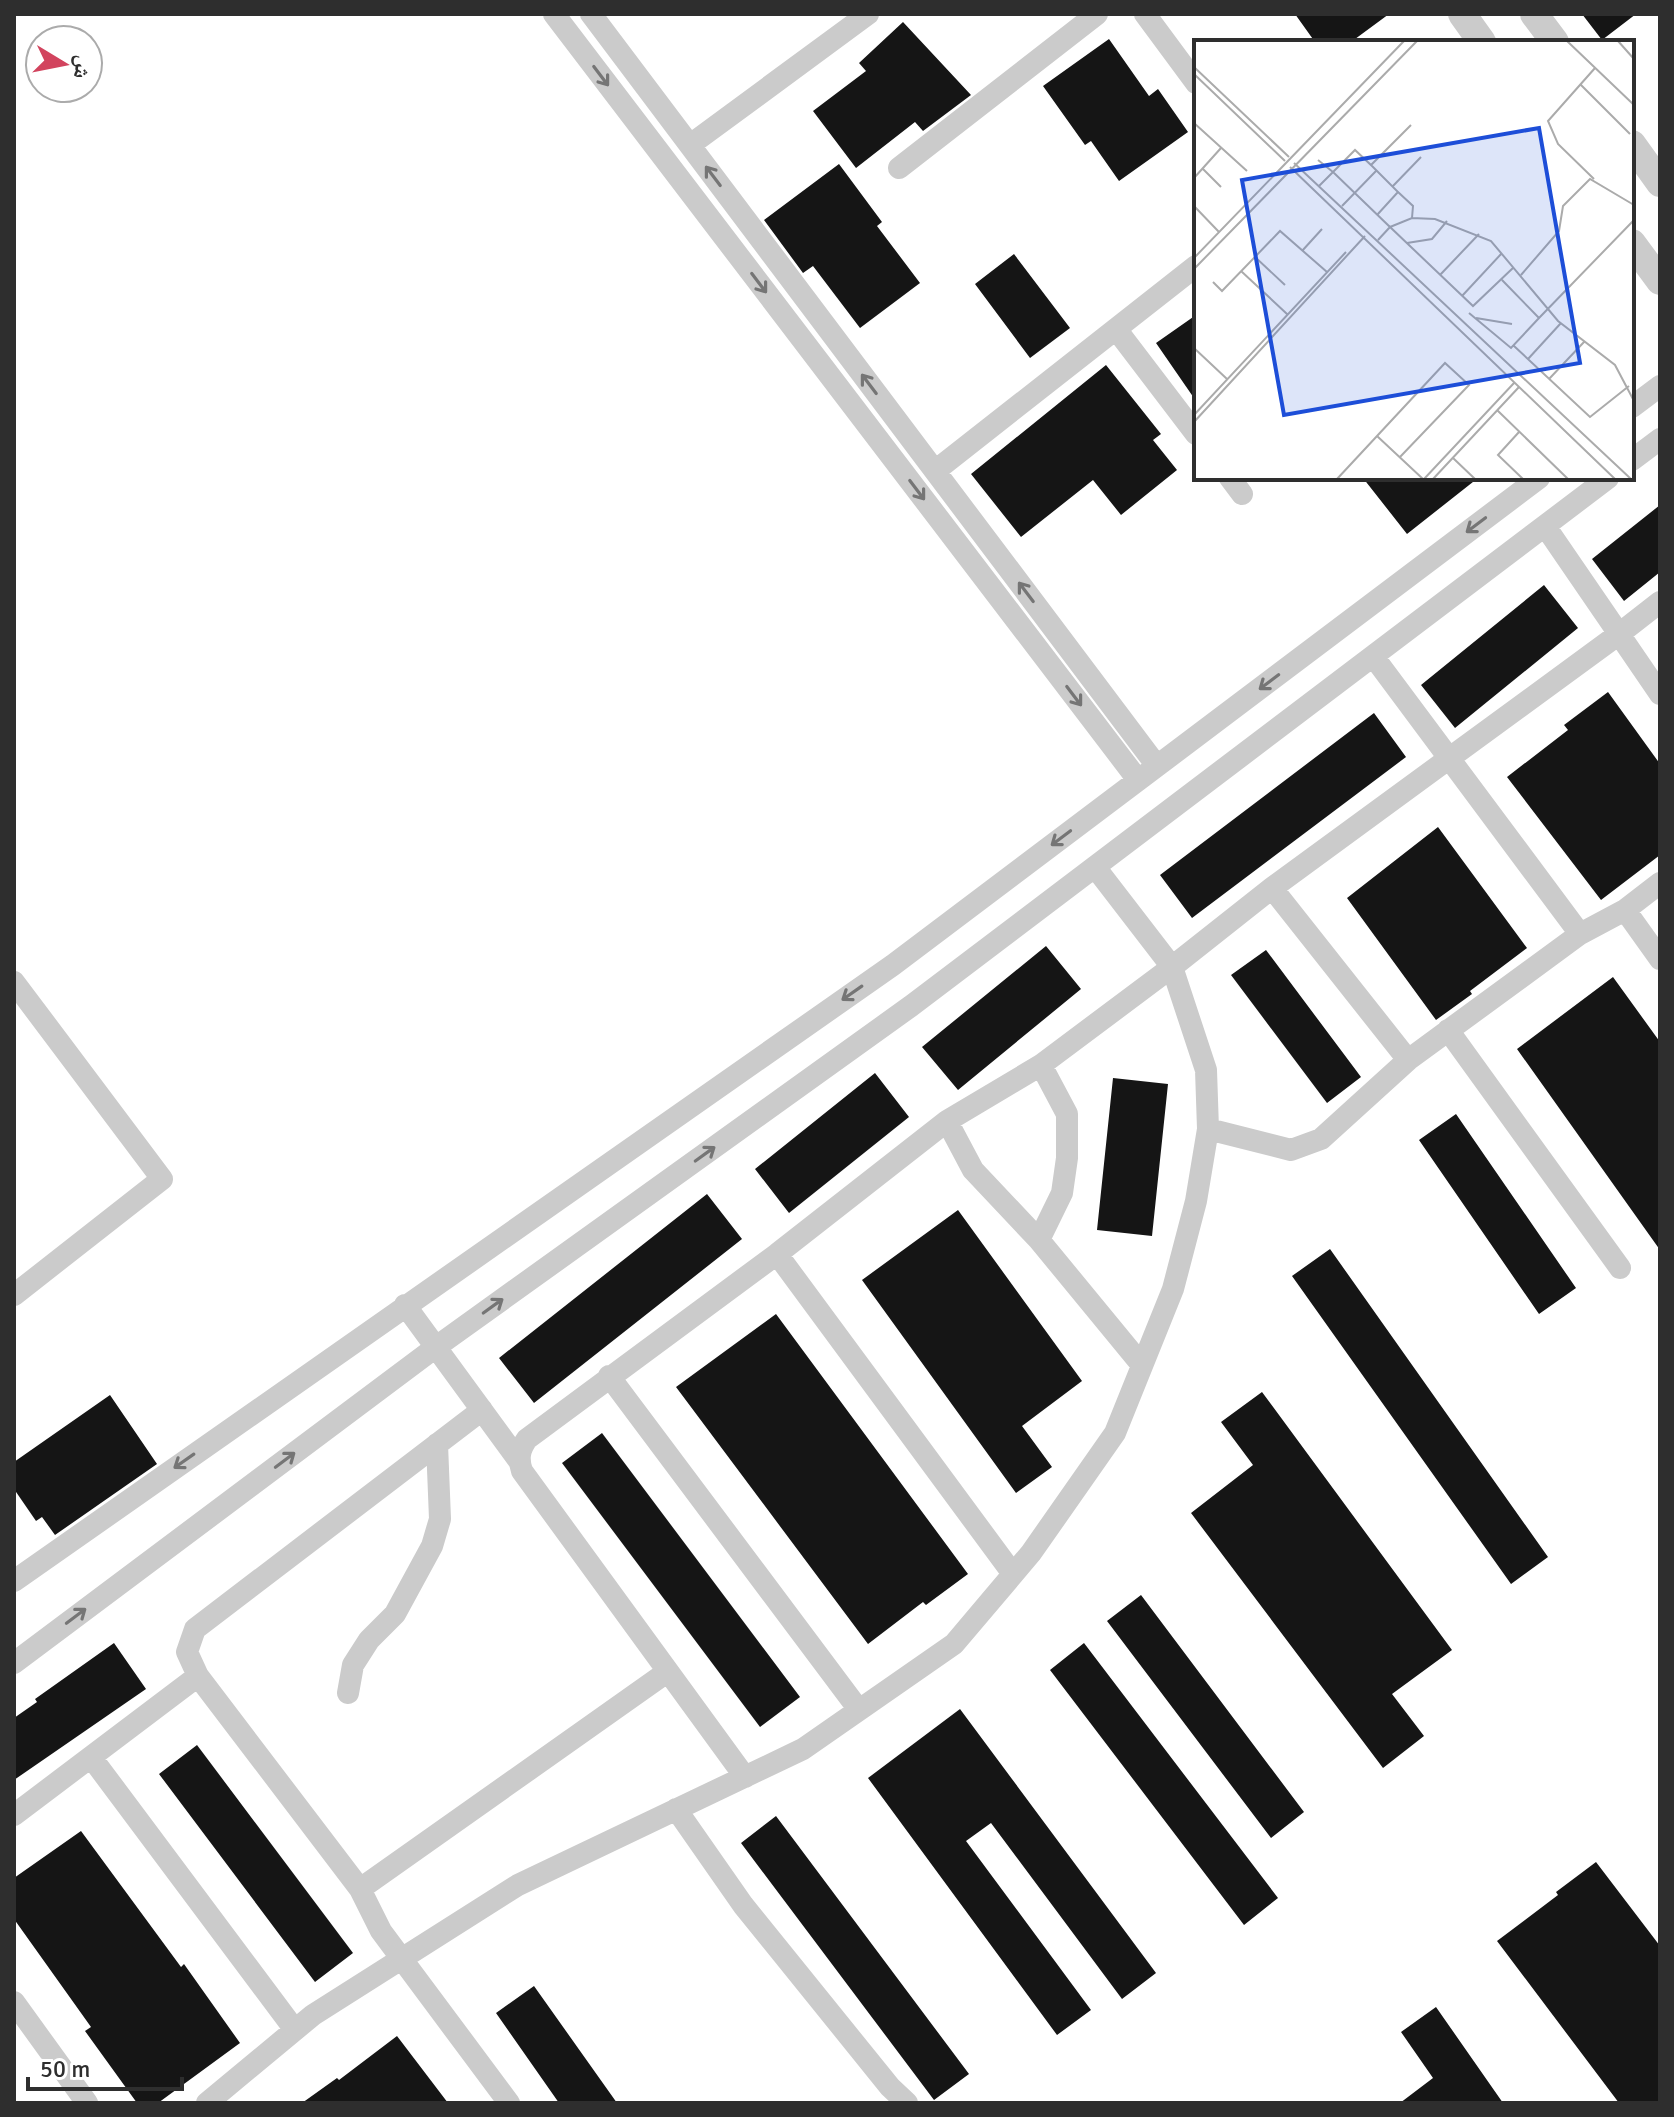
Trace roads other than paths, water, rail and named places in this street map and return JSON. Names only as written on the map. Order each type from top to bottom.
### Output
[{"type":"street","points":[[554,14],[1138,780]]},
{"type":"street","points":[[591,14],[1157,766]]},
{"type":"street","points":[[690,145],[868,14]]},
{"type":"street","points":[[899,168],[1097,14]]},
{"type":"street","points":[[1145,14],[1194,80]]},
{"type":"street","points":[[1462,14],[1481,40]]},
{"type":"street","points":[[1534,14],[1554,40]]},
{"type":"street","points":[[1634,147],[1660,183]]},
{"type":"street","points":[[1634,246],[1660,281]]},
{"type":"street","points":[[935,471],[1194,268]]},
{"type":"street","points":[[1116,329],[1194,431]]},
{"type":"street","points":[[1634,406],[1660,386]]},
{"type":"street","points":[[1634,458],[1660,439]]},
{"type":"street","points":[[14,1581],[893,965],[1536,480]]},
{"type":"street","points":[[14,1663],[436,1347],[911,1006],[1605,480]]},
{"type":"street","points":[[1545,526],[1660,694]]},
{"type":"street","points":[[519,1461],[527,1439],[777,1254],[947,1121],[1041,1065],[1272,888],[1660,602]]},
{"type":"street","points":[[1373,656],[1580,934]]},
{"type":"street","points":[[207,2103],[313,2015],[518,1885],[803,1749],[954,1644],[1031,1553],[1115,1433],[1173,1289],[1196,1201],[1208,1129],[1206,1070],[1172,967],[1095,867]]},
{"type":"street","points":[[1208,1129],[1291,1150],[1321,1139],[1408,1060],[1580,934],[1625,910],[1660,883]]},
{"type":"street","points":[[1272,888],[1408,1060]]},
{"type":"street","points":[[1625,910],[1660,959]]},
{"type":"street","points":[[14,982],[162,1179],[14,1295]]},
{"type":"street","points":[[1448,1030],[1620,1268]]},
{"type":"street","points":[[1039,1240],[1062,1193],[1067,1158],[1067,1114],[1041,1065]]},
{"type":"street","points":[[947,1121],[973,1170],[1039,1240],[1141,1364]]},
{"type":"street","points":[[777,1254],[1013,1574]]},
{"type":"street","points":[[405,1305],[745,1777]]},
{"type":"street","points":[[609,1376],[859,1710]]},
{"type":"street","points":[[482,1410],[195,1629],[187,1652],[198,1676],[360,1889],[381,1931],[509,2103]]},
{"type":"street","points":[[348,1693],[353,1665],[369,1640],[395,1614],[432,1546],[440,1519],[437,1444]]},
{"type":"street","points":[[360,1889],[667,1672]]},
{"type":"street","points":[[14,1815],[198,1676]]},
{"type":"street","points":[[91,1757],[295,2030]]},
{"type":"street","points":[[676,1809],[743,1905],[890,2087],[907,2103]]},
{"type":"street","points":[[14,2002],[87,2103]]}]
